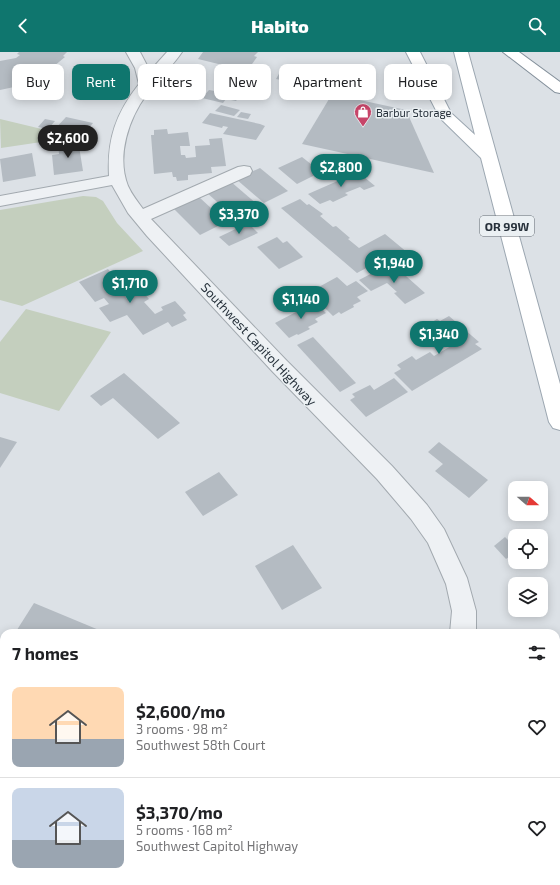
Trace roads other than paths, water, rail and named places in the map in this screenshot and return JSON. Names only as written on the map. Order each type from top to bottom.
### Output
[{"type":"main road","points":[[413,52],[445,115],[490,157]]},
{"type":"main road","name":"OR 99W","points":[[461,52],[560,422]]},
{"type":"main road","points":[[510,52],[560,89]]},
{"type":"main road","points":[[524,52],[560,83]]},
{"type":"street","points":[[133,52],[140,64]]},
{"type":"street","points":[[154,52],[173,55]]},
{"type":"street","name":"Southwest Capitol Highway","points":[[165,64],[173,55]]},
{"type":"street","name":"Southwest Capitol Highway","points":[[138,98],[128,111],[120,128],[116,150],[118,179],[130,202],[141,217],[293,380],[372,458],[409,500],[435,534],[456,577],[464,610],[463,629]]},
{"type":"street","points":[[141,217],[244,171]]},
{"type":"street","points":[[0,201],[118,179]]},
{"type":"place","name":"Barbur Storage","points":[[363,127]]}]
